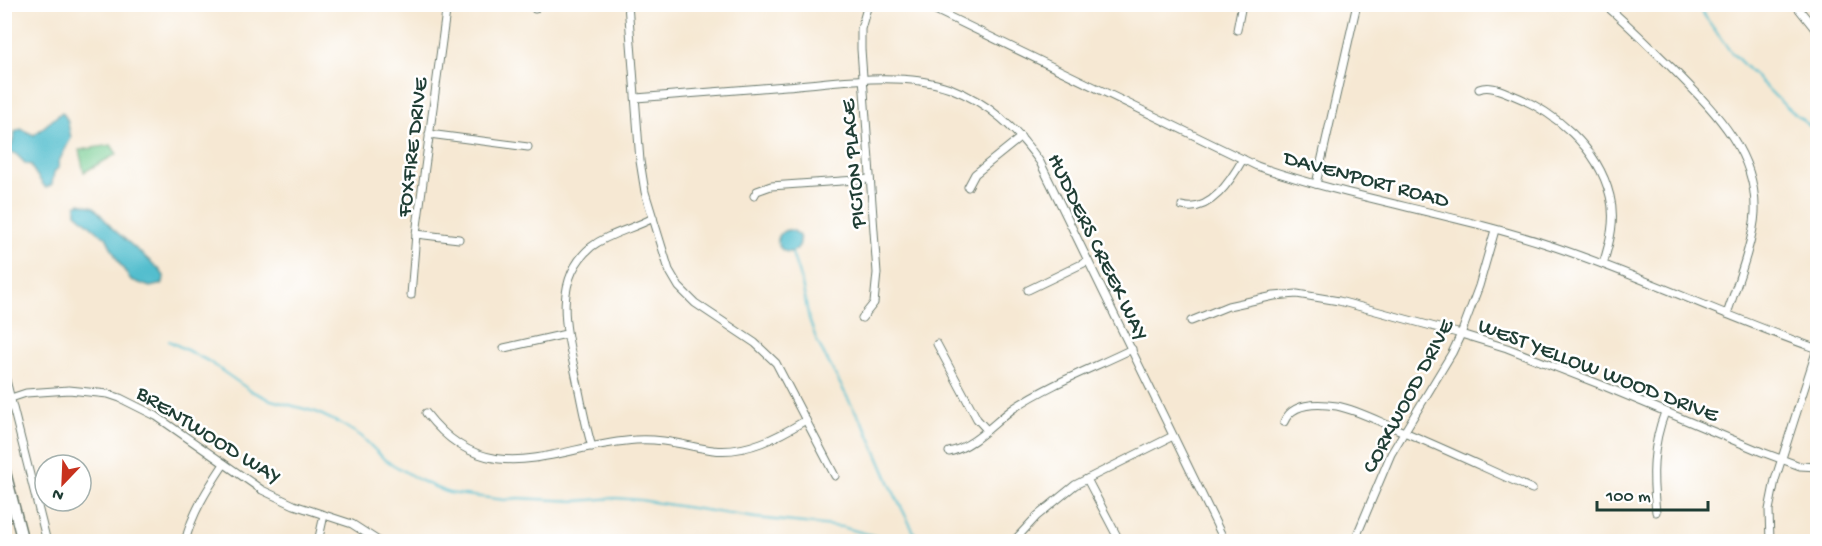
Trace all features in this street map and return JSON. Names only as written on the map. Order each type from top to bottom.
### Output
[{"type":"highway","points":[[4,468],[22,542]]},
{"type":"street","name":"FOXFIRE DRIVE","points":[[411,295],[416,234],[447,4]]},
{"type":"street","points":[[628,4],[640,161],[666,262],[679,287],[695,303],[755,343],[771,357],[781,371],[835,476]]},
{"type":"street","name":"PICTON PLACE","points":[[862,318],[873,306],[876,293],[876,253],[861,29],[868,4]]},
{"type":"street","name":"DAVENPORT ROAD","points":[[923,4],[1272,171],[1553,246],[1817,349]]},
{"type":"street","points":[[1237,30],[1242,4]]},
{"type":"street","points":[[1316,184],[1357,4]]},
{"type":"street","points":[[1604,4],[1721,119],[1744,156],[1754,191],[1754,218],[1727,314]]},
{"type":"street","points":[[1795,4],[1818,33]]},
{"type":"street","name":"HUDDERS CREEK WAY","points":[[636,98],[863,81],[915,80],[950,88],[997,113],[1021,137],[1040,162],[1225,542]]},
{"type":"street","points":[[1479,89],[1487,87],[1501,90],[1536,105],[1568,129],[1591,155],[1605,181],[1613,208],[1611,234],[1603,264]]},
{"type":"street","points":[[429,134],[528,147]]},
{"type":"street","points":[[968,187],[975,174],[1021,137]]},
{"type":"street","points":[[1182,206],[1188,208],[1199,206],[1211,199],[1229,182],[1243,159]]},
{"type":"street","points":[[754,196],[757,191],[771,186],[870,179]]},
{"type":"street","points":[[592,447],[566,334],[564,315],[566,294],[570,279],[580,259],[589,249],[602,240],[653,218]]},
{"type":"street","name":"CORKWOOD DRIVE","points":[[1354,542],[1391,454],[1452,354],[1479,286],[1495,230]]},
{"type":"street","points":[[416,234],[459,239]]},
{"type":"street","points":[[1028,290],[1088,261]]},
{"type":"street","name":"WEST YELLOW WOOD DRIVE","points":[[1191,321],[1248,301],[1274,296],[1297,294],[1339,301],[1461,334],[1551,365],[1781,459],[1800,466],[1818,467]]},
{"type":"street","points":[[504,348],[566,334]]},
{"type":"street","points":[[938,344],[977,419],[987,430]]},
{"type":"street","points":[[949,452],[962,449],[1034,396],[1131,349]]},
{"type":"street","points":[[1770,542],[1769,510],[1781,459],[1817,349]]},
{"type":"street","points":[[4,372],[47,542]]},
{"type":"street","name":"BRENTWOOD WAY","points":[[11,398],[26,393],[69,390],[108,394],[120,398],[156,416],[224,464],[278,498],[352,524],[381,542]]},
{"type":"street","points":[[1284,422],[1290,411],[1296,408],[1329,405],[1351,410],[1532,489]]},
{"type":"street","points":[[1656,512],[1652,466],[1657,434],[1665,412]]},
{"type":"street","points":[[426,413],[439,430],[454,442],[471,451],[491,457],[522,461],[592,447],[644,440],[714,450],[737,450],[767,441],[806,420]]},
{"type":"street","points":[[1013,542],[1061,495],[1087,478],[1173,436]]},
{"type":"street","points":[[185,542],[200,502],[224,464]]},
{"type":"street","points":[[1087,478],[1118,538]]},
{"type":"street","points":[[318,542],[324,515]]},
{"type":"green space","points":[[111,145],[117,154],[84,172],[79,150]]},
{"type":"water","points":[[62,112],[67,119],[71,138],[58,163],[59,167],[54,172],[52,184],[46,188],[32,165],[26,164],[16,154],[5,150],[12,145],[15,132],[21,129],[34,135]]},
{"type":"water","points":[[80,203],[94,207],[112,228],[159,269],[164,276],[163,284],[150,287],[131,280],[119,263],[106,237],[76,213],[76,205]]},
{"type":"water","points":[[785,230],[793,230],[800,237],[800,245],[793,252],[785,252],[778,245],[778,237]]},
{"type":"waterway","points":[[1696,4],[1730,51],[1781,102],[1818,133]]},
{"type":"waterway","points":[[792,253],[817,341],[866,428],[893,491],[919,542]]},
{"type":"waterway","points":[[169,341],[208,361],[251,391],[271,400],[316,412],[343,425],[361,436],[385,460],[421,481],[449,493],[505,500],[517,498],[576,501],[615,498],[640,500],[756,518],[842,527],[897,542]]}]
